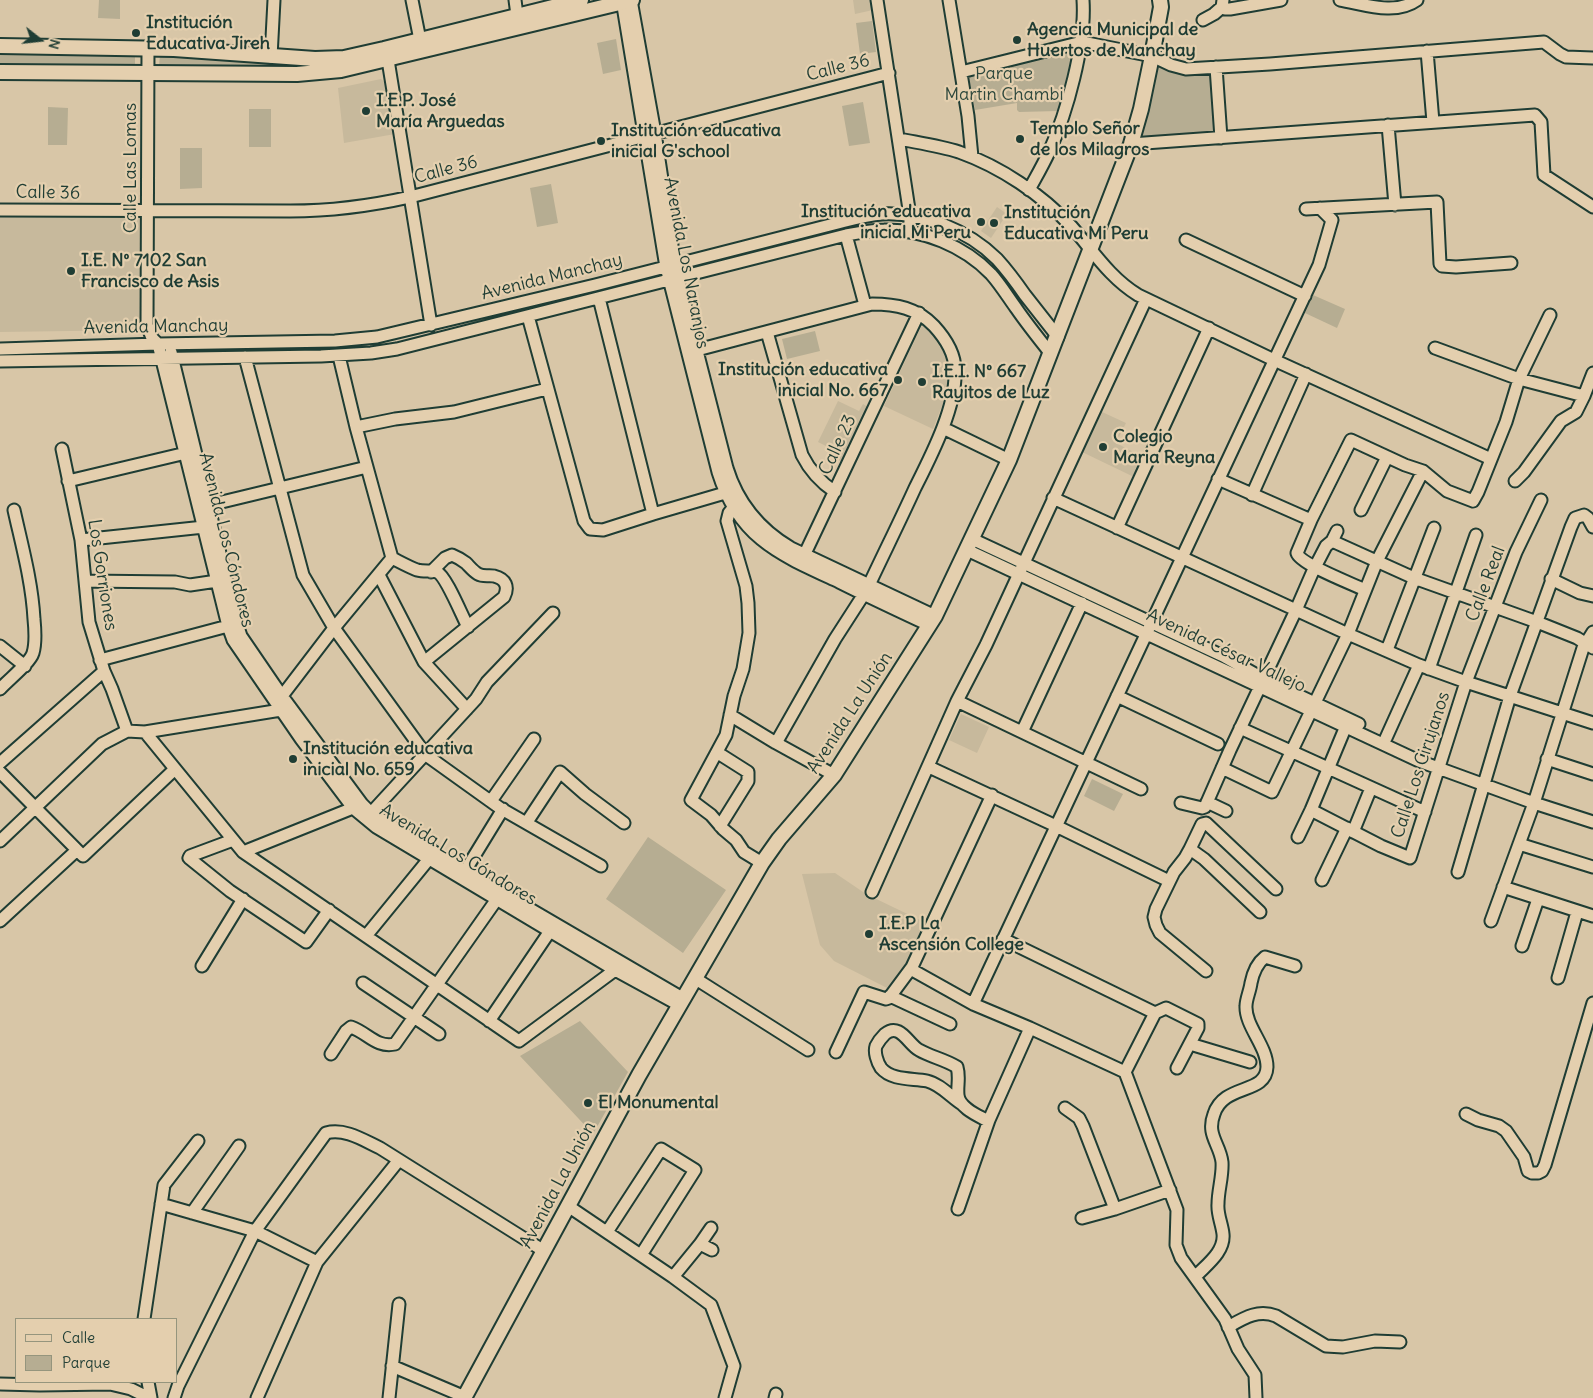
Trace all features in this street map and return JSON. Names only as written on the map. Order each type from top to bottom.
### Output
[{"type":"main road","points":[[0,46],[174,49],[271,57],[344,58],[581,0]]},
{"type":"main road","points":[[0,72],[311,74],[388,60],[627,1]]},
{"type":"main road","name":"Avenida La Unión","points":[[465,1397],[638,1075],[696,979],[762,863],[779,839],[834,775],[932,620],[1009,460],[1131,144],[1141,109],[1162,2]]},
{"type":"street","points":[[271,57],[274,0]]},
{"type":"street","points":[[412,0],[420,40]]},
{"type":"street","points":[[515,0],[517,15]]},
{"type":"street","points":[[877,0],[900,139],[910,216],[909,232]]},
{"type":"street","points":[[949,0],[968,116],[972,157]]},
{"type":"street","points":[[1029,190],[1056,137],[1069,96],[1082,42],[1084,0]]},
{"type":"street","points":[[1203,20],[1214,14],[1222,3],[1225,9],[1230,9],[1281,0]]},
{"type":"street","points":[[1340,0],[1404,7],[1417,0]]},
{"type":"street","name":"Avenida Los Naranjos","points":[[627,1],[670,266],[697,350],[728,468],[740,499],[752,517],[767,532],[802,560]]},
{"type":"street","points":[[961,72],[1082,42],[1152,56],[1182,68],[1270,64],[1544,42],[1566,57],[1593,58]]},
{"type":"street","name":"Calle Las Lomas","points":[[148,49],[147,325],[152,338],[164,344]]},
{"type":"street","points":[[1427,51],[1433,122]]},
{"type":"street","points":[[388,60],[431,325]]},
{"type":"street","points":[[1216,67],[1221,138]]},
{"type":"street","name":"Calle 36","points":[[0,210],[321,210],[362,206],[410,197],[889,73]]},
{"type":"street","points":[[1131,144],[1388,124],[1535,115],[1541,122],[1544,175],[1593,207]]},
{"type":"street","points":[[1388,124],[1395,205]]},
{"type":"street","points":[[900,139],[946,148],[972,157],[1001,172],[1029,190],[1062,217],[1117,280],[1130,290],[1274,360],[1491,459]]},
{"type":"street","points":[[1306,209],[1437,202],[1440,264],[1442,266],[1456,267],[1511,263]]},
{"type":"street","points":[[973,1004],[1320,265],[1332,221],[1330,216],[1320,208]]},
{"type":"street","name":"Avenida Manchay","points":[[0,349],[351,340],[377,337],[863,217],[882,214],[910,216],[947,226],[990,252],[1010,274],[1058,337]]},
{"type":"street","name":"Avenida Manchay","points":[[0,361],[245,358],[371,354],[674,280],[846,235],[880,230],[909,232],[932,237],[964,252],[983,266],[997,281],[1051,354]]},
{"type":"street","points":[[846,235],[865,306]]},
{"type":"street","points":[[1186,240],[1304,296]]},
{"type":"street","name":"Avenida Los Naranjos","points":[[674,280],[718,472],[733,508],[761,540],[778,553],[802,560],[932,620]]},
{"type":"street","points":[[598,298],[653,514]]},
{"type":"street","points":[[872,892],[957,701],[986,645],[1146,298]]},
{"type":"street","points":[[697,350],[865,306],[881,304],[906,307],[919,313],[933,324],[944,338],[952,353],[955,366],[954,386],[942,428],[866,590],[835,639],[776,742]]},
{"type":"street","name":"Calle 23","points":[[802,560],[919,313]]},
{"type":"street","points":[[1365,590],[1315,567],[1301,559],[1297,553],[1311,520],[1352,440],[1387,457],[1423,471],[1447,491],[1473,501],[1511,409],[1519,379],[1550,315]]},
{"type":"street","points":[[528,316],[586,525],[590,529],[603,530],[726,494]]},
{"type":"street","points":[[1117,528],[1209,328]]},
{"type":"street","points":[[767,332],[802,455],[816,477],[835,492]]},
{"type":"street","name":"Avenida Los Cóndores","points":[[164,344],[186,453],[204,506],[204,527],[233,640],[301,740],[353,808],[376,827],[465,871],[682,1002]]},
{"type":"street","points":[[1436,348],[1519,379],[1584,396]]},
{"type":"street","points":[[339,356],[356,428],[392,558],[417,570],[436,572],[442,576],[468,627]]},
{"type":"street","points":[[245,358],[302,575],[334,628],[426,754],[503,809],[602,866]]},
{"type":"street","name":"Avenida Los Cóndores","points":[[167,359],[204,506],[241,636],[282,696],[362,804],[371,813],[496,899],[615,970],[682,1002]]},
{"type":"street","points":[[1515,482],[1562,421],[1576,412],[1593,373]]},
{"type":"street","points":[[1252,495],[1306,374]]},
{"type":"street","points":[[356,428],[395,419],[454,412],[547,389]]},
{"type":"street","points":[[942,428],[1009,460]]},
{"type":"street","name":"Los Gorriones","points":[[62,449],[81,540],[89,622],[102,666],[127,731]]},
{"type":"street","points":[[68,481],[186,453]]},
{"type":"street","points":[[1361,510],[1387,457]]},
{"type":"street","points":[[204,506],[367,467]]},
{"type":"street","points":[[1222,768],[1272,792],[1348,634],[1377,562],[1423,471]]},
{"type":"street","points":[[1218,479],[1311,520]]},
{"type":"street","points":[[1053,498],[1424,667],[1593,723]]},
{"type":"street","name":"Calle Real","points":[[1466,682],[1516,552],[1541,500]]},
{"type":"street","points":[[733,508],[728,513],[727,521],[746,586],[749,633],[743,669],[734,696],[726,735],[691,800],[711,815],[736,840],[744,852],[762,863]]},
{"type":"street","points":[[0,689],[25,666],[33,654],[35,632],[33,599],[14,510]]},
{"type":"street","points":[[1458,872],[1510,696],[1571,527],[1578,516],[1586,516],[1593,527]]},
{"type":"street","points":[[81,540],[204,527]]},
{"type":"street","points":[[1386,650],[1434,528]]},
{"type":"street","points":[[1386,738],[1424,667],[1456,593],[1476,535]]},
{"type":"street","points":[[1181,803],[1205,807],[1315,567],[1326,546],[1334,536],[1377,562],[1414,578],[1537,622],[1577,638],[1589,646]]},
{"type":"street","name":"Avenida César Vallejo","points":[[969,545],[1023,562],[1148,628]]},
{"type":"street","name":"Avenida César Vallejo","points":[[969,545],[1018,574],[1082,603],[1223,656],[1262,682],[1386,738],[1439,766]]},
{"type":"street","points":[[424,662],[504,597],[508,590],[507,584],[502,579],[494,576],[480,576],[465,562],[452,555],[445,558],[431,572]]},
{"type":"street","points":[[282,696],[334,628],[392,558]]},
{"type":"street","points":[[379,575],[424,662],[467,709]]},
{"type":"street","points":[[1551,579],[1580,593],[1593,596]]},
{"type":"street","points":[[84,581],[175,582],[190,585],[217,581]]},
{"type":"street","points":[[1022,732],[1082,603]]},
{"type":"street","points":[[371,813],[476,699],[487,682],[554,613]]},
{"type":"street","points":[[0,763],[102,666],[228,626]]},
{"type":"street","points":[[1491,921],[1534,803],[1562,713],[1593,632]]},
{"type":"street","points":[[0,646],[25,666]]},
{"type":"street","name":"Calle Los Cirujanos","points":[[1350,830],[1382,853],[1410,858],[1466,682]]},
{"type":"street","points":[[1116,696],[1218,744]]},
{"type":"street","points":[[957,701],[1141,789]]},
{"type":"street","name":"Avenida César Vallejo","points":[[1313,706],[1346,726],[1472,780],[1593,822]]},
{"type":"street","points":[[0,841],[102,744],[127,731],[145,732],[281,710]]},
{"type":"street","points":[[730,715],[834,775]]},
{"type":"street","points":[[1298,837],[1346,726]]},
{"type":"street","points":[[1240,728],[1425,812]]},
{"type":"street","points":[[145,732],[243,852],[519,1041],[615,970]]},
{"type":"street","points":[[491,801],[534,739]]},
{"type":"street","points":[[718,753],[748,772],[748,781],[720,826]]},
{"type":"street","points":[[1547,759],[1593,774]]},
{"type":"street","points":[[929,767],[1169,881]]},
{"type":"street","points":[[3,780],[34,807],[83,856],[175,769]]},
{"type":"street","points":[[527,822],[560,772],[624,823]]},
{"type":"street","points":[[1322,880],[1372,788]]},
{"type":"street","points":[[836,1052],[864,992],[886,999],[912,967],[992,796]]},
{"type":"street","points":[[1207,802],[1226,811]]},
{"type":"street","points":[[243,852],[353,808]]},
{"type":"street","points":[[465,871],[503,809]]},
{"type":"street","points":[[1311,810],[1350,830]]},
{"type":"street","points":[[1206,971],[1160,933],[1154,917],[1169,881],[1185,858],[1202,824],[1206,823],[1276,889]]},
{"type":"street","points":[[233,840],[189,858],[243,900],[306,942],[329,910]]},
{"type":"street","points":[[1519,844],[1593,867]]},
{"type":"street","points":[[1190,849],[1204,859],[1260,912]]},
{"type":"street","points":[[0,921],[77,850]]},
{"type":"street","points":[[366,936],[432,856]]},
{"type":"street","points":[[1503,887],[1593,916]]},
{"type":"street","points":[[331,1054],[346,1031],[351,1028],[382,1045],[395,1044],[496,899]]},
{"type":"street","points":[[1522,946],[1538,899]]},
{"type":"street","points":[[202,966],[243,900]]},
{"type":"street","points":[[1558,978],[1577,912]]},
{"type":"street","points":[[490,1020],[550,931]]},
{"type":"street","points":[[1003,939],[1155,1013]]},
{"type":"street","points":[[1195,1277],[1218,1252],[1222,1244],[1223,1235],[1218,1203],[1221,1189],[1222,1162],[1211,1129],[1214,1114],[1224,1098],[1234,1092],[1260,1083],[1266,1075],[1266,1058],[1246,1012],[1254,970],[1264,957],[1295,966]]},
{"type":"street","points":[[912,967],[914,972],[973,1004],[1126,1072],[1177,1210],[1176,1245],[1181,1258],[1225,1319],[1238,1349],[1256,1375],[1256,1398]]},
{"type":"street","points":[[696,979],[808,1050]]},
{"type":"street","points":[[363,983],[438,1034]]},
{"type":"street","points":[[890,996],[950,1024]]},
{"type":"street","points":[[1466,1114],[1478,1120],[1499,1126],[1514,1141],[1524,1157],[1528,1171],[1538,1173],[1542,1171],[1590,1024],[1593,1003]]},
{"type":"street","points":[[1126,1072],[1155,1013],[1166,1008],[1198,1024],[1198,1028],[1177,1068]]},
{"type":"street","points":[[958,1208],[988,1121],[1030,1028]]},
{"type":"street","points":[[962,1104],[958,1096],[959,1075],[957,1067],[941,1058],[920,1051],[912,1046],[899,1031],[887,1032],[881,1038],[876,1045],[877,1059],[880,1067],[886,1072],[905,1079],[929,1081],[938,1086],[962,1104],[988,1121]]},
{"type":"street","points":[[1190,1044],[1250,1062]]},
{"type":"street","points":[[1065,1108],[1079,1118],[1083,1126],[1115,1209]]},
{"type":"street","points":[[174,1398],[178,1386],[254,1231],[326,1133],[336,1130],[356,1136],[380,1148],[544,1251]]},
{"type":"street","points":[[144,1318],[164,1185],[198,1141]]},
{"type":"street","points":[[192,1213],[239,1146]]},
{"type":"street","points":[[607,1232],[661,1149],[695,1170],[641,1255]]},
{"type":"street","points":[[257,1398],[318,1262],[398,1160]]},
{"type":"street","points":[[1082,1218],[1170,1190]]},
{"type":"street","points":[[161,1204],[254,1231],[318,1262]]},
{"type":"street","points":[[568,1206],[674,1277],[711,1305],[734,1366],[725,1398]]},
{"type":"street","points":[[674,1277],[711,1228]]},
{"type":"street","points":[[700,1244],[712,1250]]},
{"type":"street","points":[[389,1398],[399,1304]]},
{"type":"street","points":[[1228,1327],[1259,1313],[1269,1313],[1326,1346],[1343,1347],[1375,1341],[1400,1342]]},
{"type":"street","points":[[392,1366],[465,1397]]},
{"type":"street","points":[[0,1384],[110,1384],[150,1398],[148,1383]]},
{"type":"shaded area","points":[[853,0],[872,0],[873,10],[855,14]]},
{"type":"shaded area","name":"I.E.P. José María Arguedas","points":[[381,79],[386,83],[395,134],[344,143],[338,88]]},
{"type":"shaded area","name":"Institución Educativa Mi Peru","points":[[997,207],[1007,214],[991,238],[981,231]]},
{"type":"shaded area","name":"I.E. N° 7102 San Francisco de Asis","points":[[0,216],[141,218],[142,325],[140,330],[0,332]]},
{"type":"shaded area","name":"I.E.I. N° 667 Rayitos de Luz","points":[[922,325],[941,344],[948,362],[950,374],[948,390],[933,429],[884,406]]},
{"type":"shaded area","points":[[838,401],[859,411],[863,404],[868,407],[842,462],[835,458],[838,452],[818,442]]},
{"type":"shaded area","name":"Colegio Maria Reyna","points":[[1100,411],[1126,423],[1116,443],[1143,457],[1134,477],[1080,451]]},
{"type":"shaded area","points":[[961,714],[989,727],[977,753],[949,740]]},
{"type":"shaded area","name":"I.E.P La Ascensión College","points":[[835,873],[866,894],[926,923],[895,992],[834,961],[820,945],[802,874]]},
{"type":"green space","points":[[99,0],[120,0],[120,19],[98,18]]},
{"type":"green space","points":[[872,21],[876,52],[860,54],[856,23]]},
{"type":"green space","points":[[616,39],[621,70],[603,74],[597,43]]},
{"type":"green space","name":"Parque Martin Chambi","points":[[1076,47],[1058,111],[1019,112],[1017,110],[1017,103],[975,110],[968,72]]},
{"type":"green space","points":[[0,50],[135,55],[135,69],[0,66]]},
{"type":"green space","points":[[160,55],[325,66],[325,69],[159,66]]},
{"type":"green space","points":[[1155,64],[1178,73],[1214,73],[1217,132],[1147,140],[1136,138]]},
{"type":"green space","points":[[863,102],[870,143],[849,146],[842,106]]},
{"type":"green space","points":[[48,107],[68,108],[67,145],[48,145]]},
{"type":"green space","points":[[249,109],[271,109],[271,147],[249,147]]},
{"type":"green space","points":[[180,148],[202,148],[202,188],[180,189]]},
{"type":"green space","points":[[551,184],[558,223],[537,227],[530,188]]},
{"type":"green space","points":[[1313,295],[1345,309],[1337,328],[1305,313]]},
{"type":"green space","points":[[815,331],[820,351],[787,359],[782,339]]},
{"type":"green space","points":[[1092,779],[1123,794],[1114,811],[1084,796]]},
{"type":"green space","points":[[648,837],[726,890],[683,953],[606,899]]},
{"type":"green space","name":"El Monumental","points":[[580,1021],[628,1072],[593,1134],[520,1056]]},
{"type":"place","name":"Institución Educativa Jireh","points":[[136,33]]},
{"type":"place","name":"Agencia Municipal de Huertos de Manchay","points":[[1017,40]]},
{"type":"place","name":"I.E.P. José María Arguedas","points":[[366,111]]},
{"type":"place","name":"Templo Señor de los Milagros","points":[[1020,139]]},
{"type":"place","name":"Institución educativa inicial G'school","points":[[601,141]]},
{"type":"place","name":"Institución educativa inicial Mi Peru","points":[[981,222]]},
{"type":"place","name":"Institución Educativa Mi Peru","points":[[994,223]]},
{"type":"place","name":"I.E. N° 7102 San Francisco de Asis","points":[[71,271]]},
{"type":"place","name":"Institución educativa inicial No. 667","points":[[898,380]]},
{"type":"place","name":"I.E.I. N° 667 Rayitos de Luz","points":[[922,382]]},
{"type":"place","name":"Colegio Maria Reyna","points":[[1103,447]]},
{"type":"place","name":"Institución educativa inicial No. 659","points":[[293,759]]},
{"type":"place","name":"I.E.P La Ascensión College","points":[[869,934]]},
{"type":"place","name":"El Monumental","points":[[588,1103]]}]
